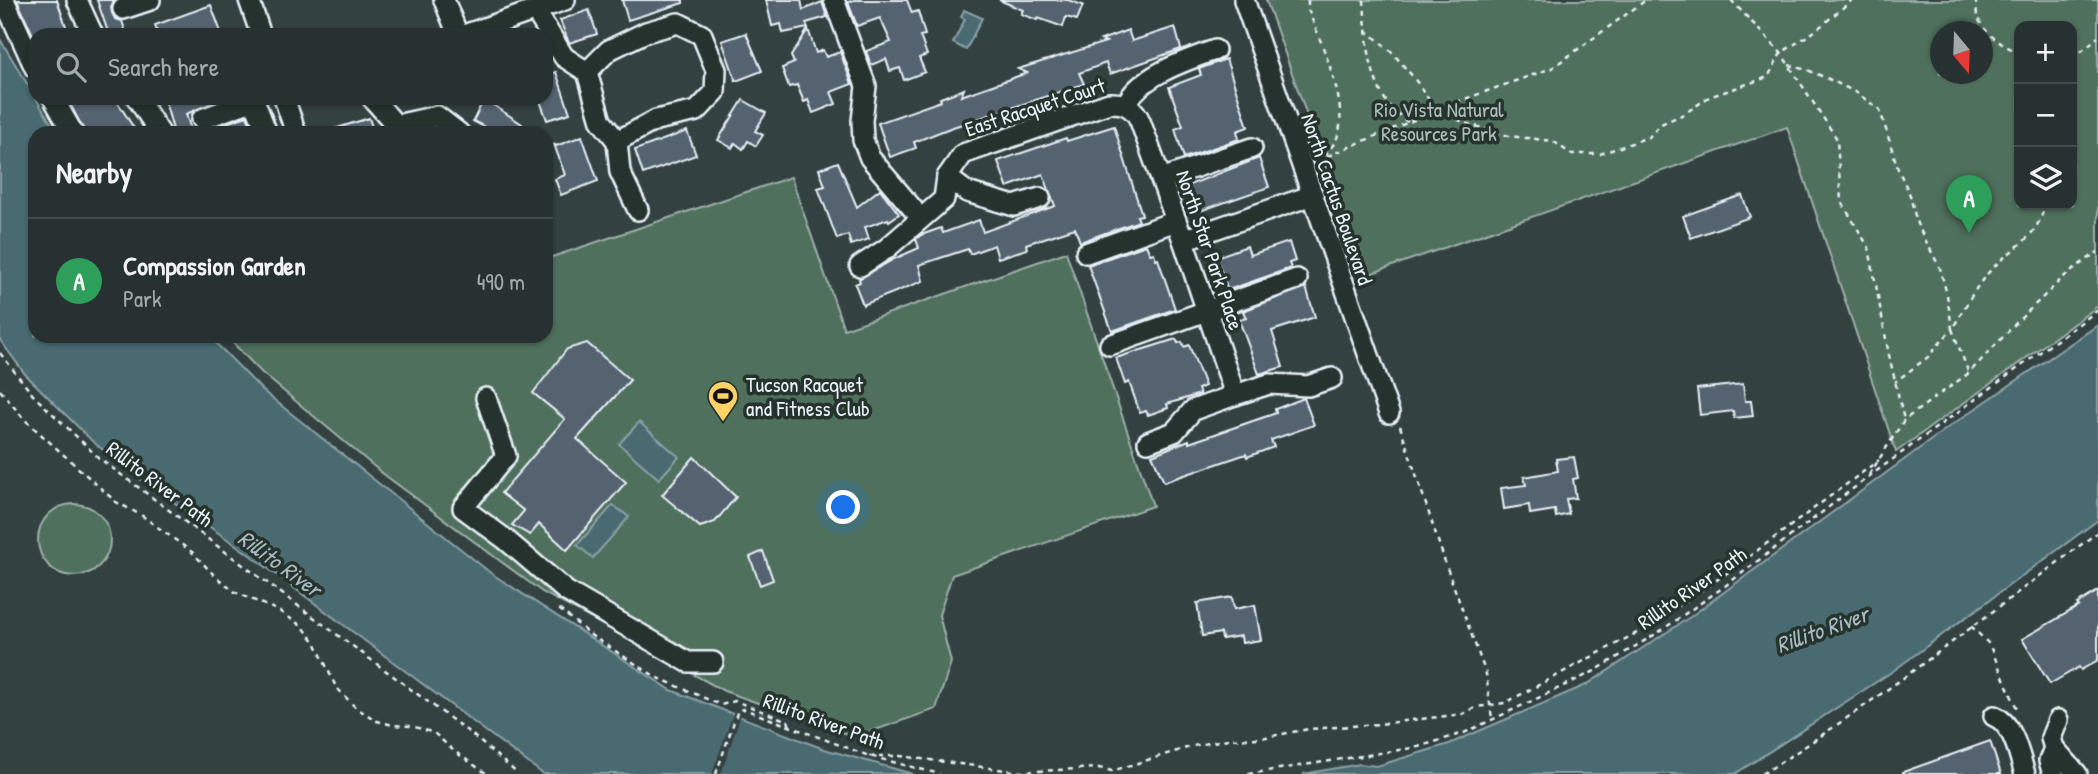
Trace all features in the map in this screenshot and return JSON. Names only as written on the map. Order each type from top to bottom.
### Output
[{"type":"street","points":[[4,0],[28,53]]},
{"type":"street","points":[[77,0],[90,28]]},
{"type":"street","points":[[123,9],[150,0]]},
{"type":"street","points":[[249,0],[259,28]]},
{"type":"street","points":[[444,0],[455,28]]},
{"type":"street","points":[[484,28],[565,0]]},
{"type":"street","points":[[834,0],[866,86],[863,140],[870,158],[913,209]]},
{"type":"street","name":"North Cactus Boulevard","points":[[1244,0],[1389,413]]},
{"type":"street","points":[[535,10],[546,28]]},
{"type":"street","points":[[587,72],[609,50],[646,32],[678,23],[702,35],[716,69],[715,92],[697,111],[656,120],[617,141]]},
{"type":"street","points":[[553,39],[564,57],[587,72],[601,121],[617,141],[620,172],[638,209]]},
{"type":"street","points":[[1127,101],[1167,67],[1215,50]]},
{"type":"street","name":"East Racquet Court","points":[[947,177],[963,154],[1109,103],[1127,101],[1140,121]]},
{"type":"street","points":[[57,105],[69,126]]},
{"type":"street","points":[[141,105],[155,126]]},
{"type":"street","points":[[202,119],[240,105]]},
{"type":"street","points":[[256,105],[264,126]]},
{"type":"street","points":[[286,105],[294,126]]},
{"type":"street","points":[[377,105],[393,126]]},
{"type":"street","points":[[405,126],[437,116],[450,126]]},
{"type":"street","name":"North Star Park Place","points":[[1140,121],[1235,395]]},
{"type":"street","points":[[1161,179],[1252,148]]},
{"type":"street","points":[[860,266],[886,249],[944,200],[947,177],[967,192],[1014,206],[1040,198]]},
{"type":"street","points":[[1183,240],[1313,195]]},
{"type":"street","points":[[1086,253],[1176,221]]},
{"type":"street","points":[[1110,345],[1297,279]]},
{"type":"street","points":[[1148,442],[1174,432],[1194,411],[1235,395],[1269,384],[1308,386],[1332,378]]},
{"type":"street","points":[[486,398],[506,456],[463,508],[505,539],[566,591],[688,662],[713,663]]},
{"type":"street","points":[[1994,716],[2001,719],[2011,734],[2025,774]]},
{"type":"street","points":[[2058,720],[2051,738],[2054,748],[2077,774]]},
{"type":"street","points":[[2053,774],[2049,761],[2054,748]]},
{"type":"path","points":[[1308,0],[1308,9],[1338,91],[1341,117],[1338,136],[1322,159]]},
{"type":"path","points":[[1364,0],[1366,30],[1379,89],[1390,107],[1409,123]]},
{"type":"path","points":[[1301,165],[1552,68],[1646,0]]},
{"type":"path","points":[[1731,0],[1781,53],[1837,139],[1841,201],[1868,248],[1904,420]]},
{"type":"path","points":[[1366,30],[1391,51],[1415,78],[1437,111],[1468,124],[1509,136],[1553,141],[1571,155],[1600,154],[1649,137],[1661,124],[1684,114],[1709,97],[1768,77],[1781,53],[1815,31],[1852,0]]},
{"type":"path","points":[[1976,0],[1978,18],[1990,34],[2014,50]]},
{"type":"path","points":[[2077,54],[2097,39]]},
{"type":"path","points":[[1789,65],[1833,81],[1857,93],[1880,110],[1898,169],[1910,194],[1917,224],[1940,268],[1952,329],[1969,373]]},
{"type":"path","points":[[1895,382],[1928,357],[1952,329],[1990,270],[2026,241],[2041,222],[2044,210]]},
{"type":"path","points":[[1867,478],[1904,420],[1969,373],[2069,272],[2098,252]]},
{"type":"path","name":"Rillito River Path","points":[[1248,774],[1418,747],[1464,733],[1593,672],[1659,632],[2098,310]]},
{"type":"path","name":"Rillito River Path","points":[[0,354],[33,395],[100,458],[470,733],[518,774]]},
{"type":"path","points":[[0,390],[24,419],[116,502],[141,515],[192,552],[235,592],[279,611],[303,627],[315,642],[336,687],[355,707],[377,721],[412,726],[434,733],[487,774]]},
{"type":"path","points":[[1389,413],[1400,425],[1447,568],[1486,674],[1492,720]]},
{"type":"path","points":[[869,756],[901,756],[1020,772],[1099,768],[1112,771],[1193,746],[1228,739],[1261,738],[1309,729],[1463,714],[1477,707],[1505,703],[1646,628],[1727,573],[1879,460]]},
{"type":"path","points":[[1762,774],[1802,749],[2098,532]]},
{"type":"path","points":[[554,605],[592,636],[656,677],[721,705],[735,701],[788,721],[791,727]]},
{"type":"path","points":[[1971,626],[1989,644],[2022,722]]},
{"type":"path","name":"Rillito River Path","points":[[716,774],[738,710],[744,709],[869,756],[940,774]]},
{"type":"green space","name":"Rio Vista Natural Resources Park","points":[[1266,0],[2098,0],[2098,306],[1896,452],[1787,127],[1364,276]]},
{"type":"green space","name":"Tucson Racquet and Fitness Club","points":[[791,177],[844,329],[1066,252],[1153,506],[952,575],[939,615],[951,662],[936,709],[855,737],[724,691],[542,592],[382,473],[262,373],[233,343],[553,343],[553,257]]},
{"type":"green space","points":[[74,504],[88,507],[100,514],[107,526],[110,540],[107,554],[100,566],[88,573],[74,576],[60,573],[48,566],[41,554],[38,540],[41,526],[48,514],[60,507]]},
{"type":"water","points":[[964,10],[982,18],[966,50],[953,43],[965,19],[961,17]]},
{"type":"water","name":"Rillito River","points":[[0,39],[28,85],[28,105],[40,105],[53,126],[28,126],[28,343],[216,343],[263,391],[492,574],[671,690],[824,749],[913,774],[543,774],[246,552],[143,481],[93,442],[25,374],[0,340]]},
{"type":"water","name":"Rillito River","points":[[2098,325],[2098,520],[1893,671],[1735,774],[1303,774],[1360,764],[1377,766],[1449,744],[1586,685],[1690,617],[1950,426]]},
{"type":"water","points":[[639,422],[679,457],[659,479],[619,444]]},
{"type":"water","points":[[613,505],[629,517],[593,558],[577,545]]},
{"type":"pier","points":[[734,711],[741,714],[721,774],[712,774]]},
{"type":"building","points":[[17,0],[57,0],[67,28],[30,28]]},
{"type":"building","points":[[97,0],[114,0],[112,13],[115,19],[122,21],[124,28],[107,28]]},
{"type":"building","points":[[622,0],[683,0],[683,3],[628,20]]},
{"type":"building","points":[[766,0],[801,0],[803,10],[822,2],[827,17],[806,23],[808,28],[783,33],[781,24],[772,26]]},
{"type":"building","points":[[907,0],[912,13],[918,11],[925,35],[920,36],[927,55],[919,58],[925,72],[904,80],[900,68],[890,71],[886,59],[871,65],[866,51],[891,42],[880,18],[857,26],[848,2]]},
{"type":"building","points":[[999,0],[1068,0],[1083,5],[1077,20],[1066,17],[1063,27],[1021,14],[1023,10]]},
{"type":"building","points":[[211,5],[219,28],[156,28],[155,25]]},
{"type":"building","points":[[589,10],[597,34],[569,43],[560,20]]},
{"type":"building","points":[[1175,27],[1181,49],[1110,74],[1106,63],[1079,73],[1084,84],[950,128],[914,142],[916,148],[890,157],[878,123],[941,101],[940,98],[964,89],[961,96],[1027,73],[1018,69],[1106,42],[1101,40],[1128,30],[1132,41]]},
{"type":"building","points":[[808,29],[816,53],[823,50],[826,57],[840,52],[852,84],[831,92],[836,104],[813,113],[808,100],[804,102],[797,85],[789,87],[782,68],[794,63],[791,56]]},
{"type":"building","points":[[746,33],[762,71],[736,81],[722,41]]},
{"type":"building","points":[[1226,59],[1248,127],[1237,131],[1239,139],[1184,158],[1175,129],[1183,126],[1169,87],[1201,75],[1199,69]]},
{"type":"building","points":[[556,72],[570,113],[547,120],[542,105],[553,105],[553,73]]},
{"type":"building","points":[[743,100],[766,113],[755,131],[763,135],[756,146],[748,141],[743,149],[735,143],[732,148],[718,140]]},
{"type":"building","points":[[71,105],[119,105],[133,126],[81,126]]},
{"type":"building","points":[[166,105],[207,105],[186,114],[190,126],[172,126]]},
{"type":"building","points":[[481,105],[493,105],[522,124],[483,126],[473,121]]},
{"type":"building","points":[[247,116],[251,126],[220,126]]},
{"type":"building","points":[[369,118],[372,126],[344,126]]},
{"type":"building","points":[[1114,126],[1142,215],[1137,216],[1139,221],[1080,242],[1075,228],[1026,244],[1027,249],[998,258],[994,245],[970,254],[968,249],[919,265],[923,281],[863,305],[855,284],[860,282],[859,279],[919,248],[916,239],[921,235],[941,228],[943,233],[979,220],[983,232],[1055,206],[1043,174],[1007,187],[998,161],[1066,138],[1067,141]]},
{"type":"building","points":[[687,131],[696,155],[643,174],[635,150]]},
{"type":"building","points":[[582,136],[598,181],[561,195],[555,179],[565,175],[554,144],[556,146]]},
{"type":"building","points":[[1259,158],[1269,187],[1197,212],[1189,185]]},
{"type":"building","points":[[838,162],[857,207],[880,189],[899,214],[889,221],[888,219],[865,227],[869,239],[851,245],[848,235],[837,239],[818,188],[825,186],[819,169]]},
{"type":"building","points":[[1742,195],[1750,217],[1691,238],[1683,216]]},
{"type":"building","points":[[1289,242],[1295,261],[1289,263],[1291,268],[1228,290],[1216,257],[1247,246],[1250,255]]},
{"type":"building","points":[[1146,245],[1150,254],[1154,253],[1158,259],[1175,309],[1112,331],[1088,265]]},
{"type":"building","points":[[1306,287],[1315,317],[1272,331],[1283,367],[1259,374],[1239,320],[1246,318],[1243,311]]},
{"type":"building","points":[[1176,339],[1178,343],[1182,342],[1184,347],[1189,345],[1205,386],[1198,389],[1200,394],[1167,404],[1168,408],[1148,415],[1146,411],[1140,413],[1129,382],[1125,384],[1116,358]]},
{"type":"building","points":[[587,343],[630,380],[577,439],[626,482],[567,550],[539,524],[530,535],[512,525],[524,511],[501,493],[565,419],[533,393],[567,349]]},
{"type":"building","points":[[1743,384],[1745,401],[1751,401],[1753,416],[1734,418],[1733,411],[1700,415],[1697,389]]},
{"type":"building","points":[[1304,398],[1314,425],[1271,440],[1274,447],[1164,482],[1152,455],[1189,440],[1189,443],[1276,413],[1275,409]]},
{"type":"building","points":[[694,457],[736,497],[715,522],[700,527],[662,495]]},
{"type":"building","points":[[1574,457],[1578,478],[1573,479],[1576,498],[1566,499],[1569,514],[1556,517],[1555,510],[1530,514],[1529,505],[1504,509],[1501,488],[1526,485],[1524,477],[1558,471],[1556,459]]},
{"type":"building","points":[[763,551],[773,580],[760,585],[750,557]]},
{"type":"building","points":[[2098,591],[2098,660],[2081,670],[2079,667],[2050,684],[2022,639],[2079,606],[2077,604]]},
{"type":"building","points":[[1232,597],[1234,609],[1255,605],[1261,640],[1242,643],[1241,636],[1222,639],[1221,633],[1202,636],[1197,603]]},
{"type":"building","points":[[1990,741],[2001,774],[1903,774],[1903,772]]},
{"type":"place","name":"Compassion Garden","points":[[1969,233]]},
{"type":"place","name":"Tucson Racquet and Fitness Club","points":[[723,423]]}]
